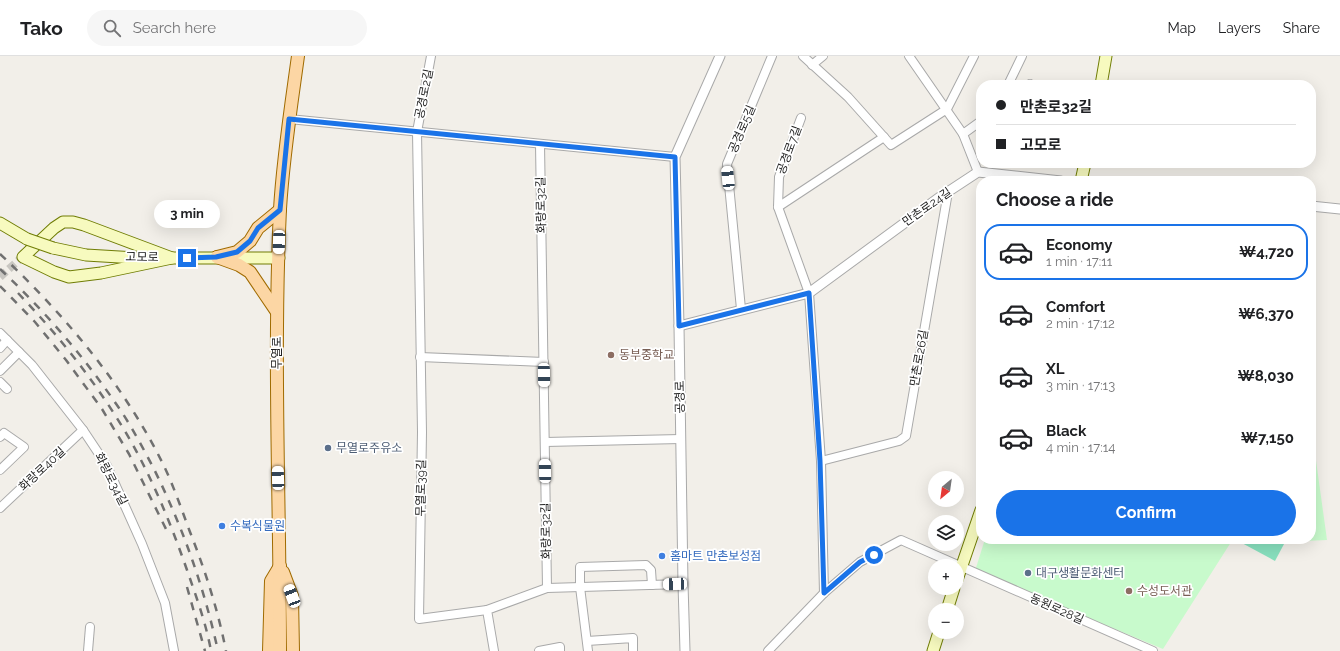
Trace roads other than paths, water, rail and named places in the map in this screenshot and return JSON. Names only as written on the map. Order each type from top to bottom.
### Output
[{"type":"main road","name":"무열로","points":[[280,651],[277,434],[278,258],[280,210],[289,119],[298,56]]},
{"type":"main road","points":[[1102,80],[1106,56]]},
{"type":"main road","points":[[216,257],[237,252],[250,241],[258,228],[280,210]]},
{"type":"main road","points":[[63,222],[73,222],[110,234],[172,258],[101,273],[69,277],[22,258],[54,228],[63,222]]},
{"type":"main road","name":"고모로","points":[[0,224],[27,239],[53,248],[86,255],[136,258],[278,258]]},
{"type":"main road","points":[[216,257],[239,265],[250,272],[277,312]]},
{"type":"main road","points":[[964,559],[976,524]]},
{"type":"main road","points":[[269,651],[271,581],[280,566]]},
{"type":"main road","points":[[280,566],[292,596],[293,651]]},
{"type":"main road","points":[[932,651],[936,639]]},
{"type":"street","name":"공경로2길","points":[[417,132],[431,56]]},
{"type":"street","name":"공경로","points":[[685,651],[675,157],[720,56]]},
{"type":"street","name":"공경로5길","points":[[741,309],[727,164],[772,56]]},
{"type":"street","points":[[803,56],[848,97],[891,145],[946,109],[974,56]]},
{"type":"street","points":[[812,65],[823,56]]},
{"type":"street","points":[[1010,80],[1022,56]]},
{"type":"street","points":[[911,57],[963,134],[976,167]]},
{"type":"street","name":"공경로7길","points":[[778,207],[779,177],[801,118]]},
{"type":"street","points":[[289,119],[675,157]]},
{"type":"street","points":[[963,134],[976,125]]},
{"type":"street","name":"무열로39길","points":[[417,132],[422,432],[419,619],[487,610]]},
{"type":"street","points":[[768,651],[824,593],[820,461],[809,293],[778,207],[884,137]]},
{"type":"street","name":"화랑로32길","points":[[540,144],[547,588]]},
{"type":"street","points":[[976,168],[978,172],[1015,176]]},
{"type":"street","name":"만촌로24길","points":[[679,326],[741,309],[809,293],[948,192],[978,172]]},
{"type":"street","name":"만촌로26길","points":[[820,461],[899,441],[906,436],[948,192]]},
{"type":"street","points":[[1316,207],[1340,209]]},
{"type":"street","name":"화랑로34길","points":[[0,333],[32,365],[83,430],[107,466],[142,544],[165,604],[174,651]]},
{"type":"street","points":[[0,348],[7,340]]},
{"type":"street","points":[[0,371],[19,352]]},
{"type":"street","points":[[420,357],[544,362]]},
{"type":"street","points":[[0,382],[7,389]]},
{"type":"street","name":"화랑로40길","points":[[0,508],[83,430]]},
{"type":"street","points":[[0,436],[4,433],[24,447],[0,470]]},
{"type":"street","points":[[545,442],[681,439]]},
{"type":"street","name":"동원로28길","points":[[824,593],[860,562],[901,540],[943,559]]},
{"type":"street","points":[[588,651],[580,587],[580,567],[646,565],[651,570],[652,585]]},
{"type":"street","name":"동원로28길","points":[[964,568],[1153,651]]},
{"type":"street","points":[[494,651],[487,610],[547,588],[683,584]]},
{"type":"street","points":[[88,651],[90,627]]},
{"type":"street","points":[[587,641],[633,638],[633,651]]},
{"type":"street","points":[[539,651],[560,647],[560,651]]},
{"type":"tunnel","points":[[0,277],[20,259]]},
{"type":"railway","points":[[0,254],[69,325],[110,377],[146,433],[170,479],[201,561],[211,590],[226,651]]},
{"type":"railway","points":[[0,269],[17,285],[65,337],[108,392],[134,432],[165,491],[192,558],[218,651]]},
{"type":"railway","points":[[0,286],[35,322],[66,360],[102,409],[129,454],[166,529]]},
{"type":"railway","points":[[18,293],[66,347],[95,385],[133,445],[163,506],[187,570],[211,651]]},
{"type":"railway","points":[[187,587],[205,651]]},
{"type":"place","name":"동부중학교","points":[[611,355]]},
{"type":"place","name":"무열로주유소","points":[[328,448]]},
{"type":"place","name":"수복식물원","points":[[222,526]]},
{"type":"place","name":"홈마트 만촌보성점","points":[[662,556]]},
{"type":"place","name":"대구생활문화센터","points":[[1028,573]]},
{"type":"place","name":"수성도서관","points":[[1129,591]]}]
